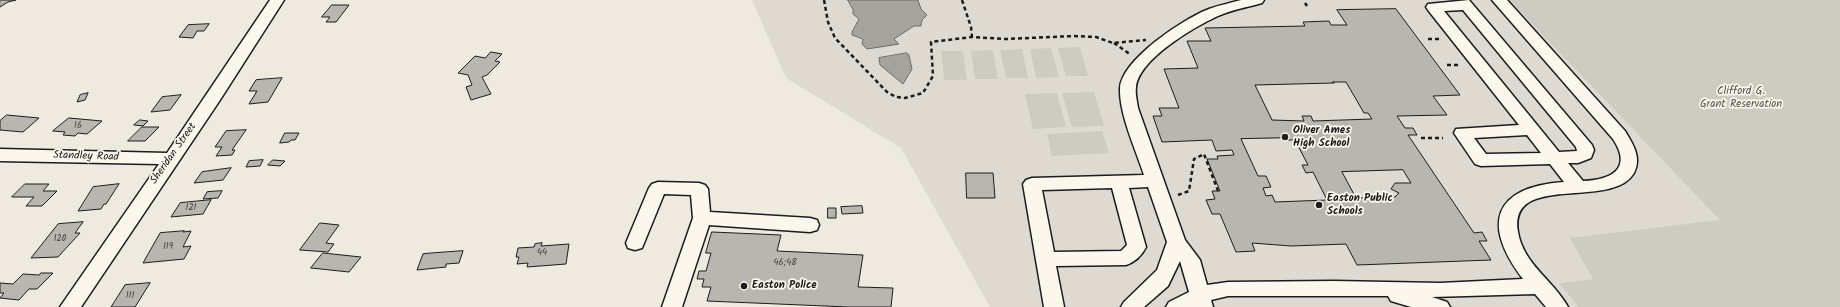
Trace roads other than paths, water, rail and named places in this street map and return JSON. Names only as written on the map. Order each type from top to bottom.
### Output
[{"type":"street","name":"Sheridan Street","points":[[70,307],[277,0]]},
{"type":"street","points":[[1202,301],[1190,260],[1176,242],[1155,181],[1128,97],[1130,81],[1142,62],[1160,45],[1191,22],[1225,8],[1257,0]]},
{"type":"street","points":[[1499,0],[1619,135],[1630,155],[1628,168],[1619,178],[1604,185],[1549,189],[1529,195],[1518,203],[1510,213],[1508,229],[1513,249],[1540,286],[1558,307]]},
{"type":"street","points":[[1531,130],[1462,133],[1481,160],[1553,158],[1578,157],[1585,154],[1586,150],[1584,145],[1465,3],[1433,7],[1531,130],[1553,158],[1578,187]]},
{"type":"street","name":"Standley Road","points":[[0,155],[171,159]]},
{"type":"street","points":[[1054,307],[1032,184],[1155,181]]},
{"type":"street","points":[[1045,259],[1126,258],[1137,247],[1119,182]]},
{"type":"street","points":[[635,243],[658,188],[699,189],[702,218],[672,307]]},
{"type":"street","points":[[702,218],[810,224]]},
{"type":"street","points":[[1131,307],[1164,278],[1171,265],[1176,242]]},
{"type":"street","points":[[1176,307],[1202,301],[1215,291],[1233,289],[1440,290],[1540,286]]},
{"type":"street","points":[[1369,289],[1440,307]]},
{"type":"place","name":"Oliver Ames High School","points":[[1285,137]]},
{"type":"place","name":"Easton Public Schools","points":[[1319,205]]},
{"type":"place","name":"Easton Police","points":[[744,286]]},
{"type":"park label","name":"Clifford G. Grant Reservation","points":[[1741,98]]}]
